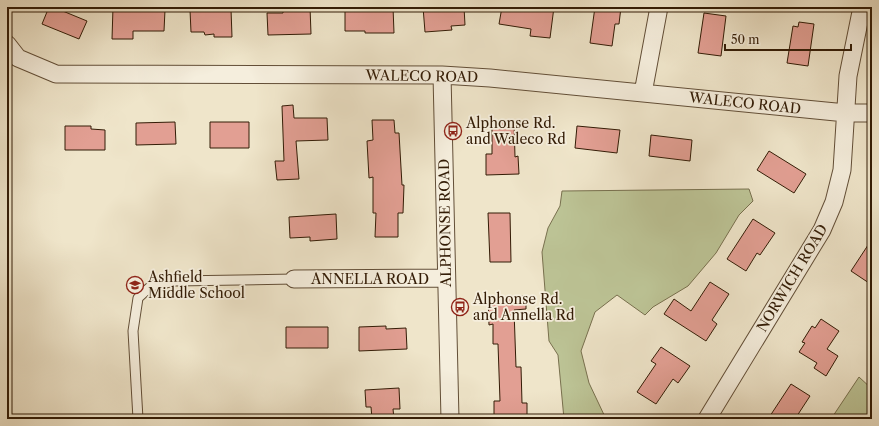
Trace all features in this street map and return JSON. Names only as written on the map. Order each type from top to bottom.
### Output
[{"type":"street","points":[[643,93],[658,7]]},
{"type":"street","name":"NORWICH ROAD","points":[[707,419],[822,230],[834,202],[842,170],[848,76],[862,7]]},
{"type":"street","name":"WALECO ROAD","points":[[7,44],[18,58],[56,74],[442,75],[846,113],[872,113]]},
{"type":"street","name":"ALPHONSE ROAD","points":[[442,75],[450,419]]},
{"type":"street","name":"ANNELLA ROAD","points":[[294,279],[446,278]]},
{"type":"lane","points":[[138,419],[133,332],[138,298],[151,286],[175,281],[294,279]]},
{"type":"green space","points":[[749,189],[753,201],[739,215],[716,253],[688,286],[653,307],[645,315],[617,295],[595,312],[581,351],[589,383],[606,419],[564,419],[558,355],[549,341],[542,252],[548,228],[560,206],[562,191]]},
{"type":"green space","points":[[859,377],[872,389],[872,419],[831,419]]},
{"type":"building","points":[[49,7],[53,7],[87,21],[79,39],[42,24]]},
{"type":"building","points":[[113,7],[165,10],[164,31],[133,31],[133,39],[112,39]]},
{"type":"building","points":[[283,7],[310,7],[311,34],[268,35],[267,13],[283,13]]},
{"type":"building","points":[[376,7],[393,7],[394,33],[345,31],[345,10],[376,9]]},
{"type":"building","points":[[423,7],[464,7],[465,25],[451,26],[452,30],[425,32]]},
{"type":"building","points":[[502,7],[554,7],[550,38],[530,36],[531,29],[499,24]]},
{"type":"building","points":[[595,7],[621,7],[619,24],[615,24],[612,46],[590,43]]},
{"type":"building","points":[[231,9],[232,37],[214,37],[214,34],[205,35],[204,32],[191,32],[190,10]]},
{"type":"building","points":[[704,13],[726,16],[721,56],[698,53]]},
{"type":"building","points":[[799,22],[814,24],[808,66],[787,63],[793,26],[798,27]]},
{"type":"building","points":[[293,105],[294,118],[327,118],[328,140],[296,141],[299,179],[277,180],[275,161],[284,161],[282,106]]},
{"type":"building","points":[[372,120],[394,120],[395,133],[399,133],[402,185],[404,185],[403,213],[398,213],[398,237],[375,237],[376,213],[373,213],[373,177],[369,178],[367,141],[373,140]]},
{"type":"building","points":[[492,121],[514,121],[515,157],[518,156],[519,174],[486,175],[486,154],[492,154]]},
{"type":"building","points":[[175,122],[176,144],[136,145],[136,123]]},
{"type":"building","points":[[210,122],[249,122],[249,148],[210,148]]},
{"type":"building","points":[[65,126],[91,126],[91,129],[105,130],[105,150],[65,150]]},
{"type":"building","points":[[577,126],[620,130],[617,153],[575,148]]},
{"type":"building","points":[[651,135],[692,140],[690,161],[649,156]]},
{"type":"building","points":[[769,151],[806,174],[794,193],[757,170]]},
{"type":"building","points":[[488,213],[510,213],[511,262],[490,262]]},
{"type":"building","points":[[336,214],[337,239],[310,241],[310,237],[290,238],[289,217]]},
{"type":"building","points":[[753,219],[775,233],[760,255],[757,253],[746,271],[727,259]]},
{"type":"building","points":[[872,239],[872,285],[851,271]]},
{"type":"building","points":[[710,282],[729,294],[712,320],[717,324],[706,341],[664,314],[674,299],[691,311]]},
{"type":"building","points":[[526,296],[526,309],[514,310],[516,367],[521,367],[522,403],[527,403],[527,419],[494,419],[494,401],[500,401],[498,344],[493,344],[493,324],[489,325],[488,297]]},
{"type":"building","points":[[821,319],[839,331],[827,349],[838,356],[826,376],[814,368],[817,363],[799,352],[805,343],[802,342],[812,326],[815,328]]},
{"type":"building","points":[[386,326],[386,329],[406,328],[407,349],[359,351],[359,327]]},
{"type":"building","points":[[286,327],[328,327],[328,348],[286,348]]},
{"type":"building","points":[[661,347],[690,366],[678,383],[673,379],[656,404],[637,392],[656,364],[651,361]]},
{"type":"building","points":[[791,384],[810,396],[795,419],[768,419]]},
{"type":"building","points":[[399,388],[400,409],[393,409],[394,419],[372,419],[371,407],[366,407],[365,390]]},
{"type":"place","name":"Alphonse Rd. and Waleco Rd","points":[[453,131]]},
{"type":"place","name":"Ashfield Middle School","points":[[135,285]]},
{"type":"place","name":"Alphonse Rd. and Annella Rd","points":[[460,307]]}]
